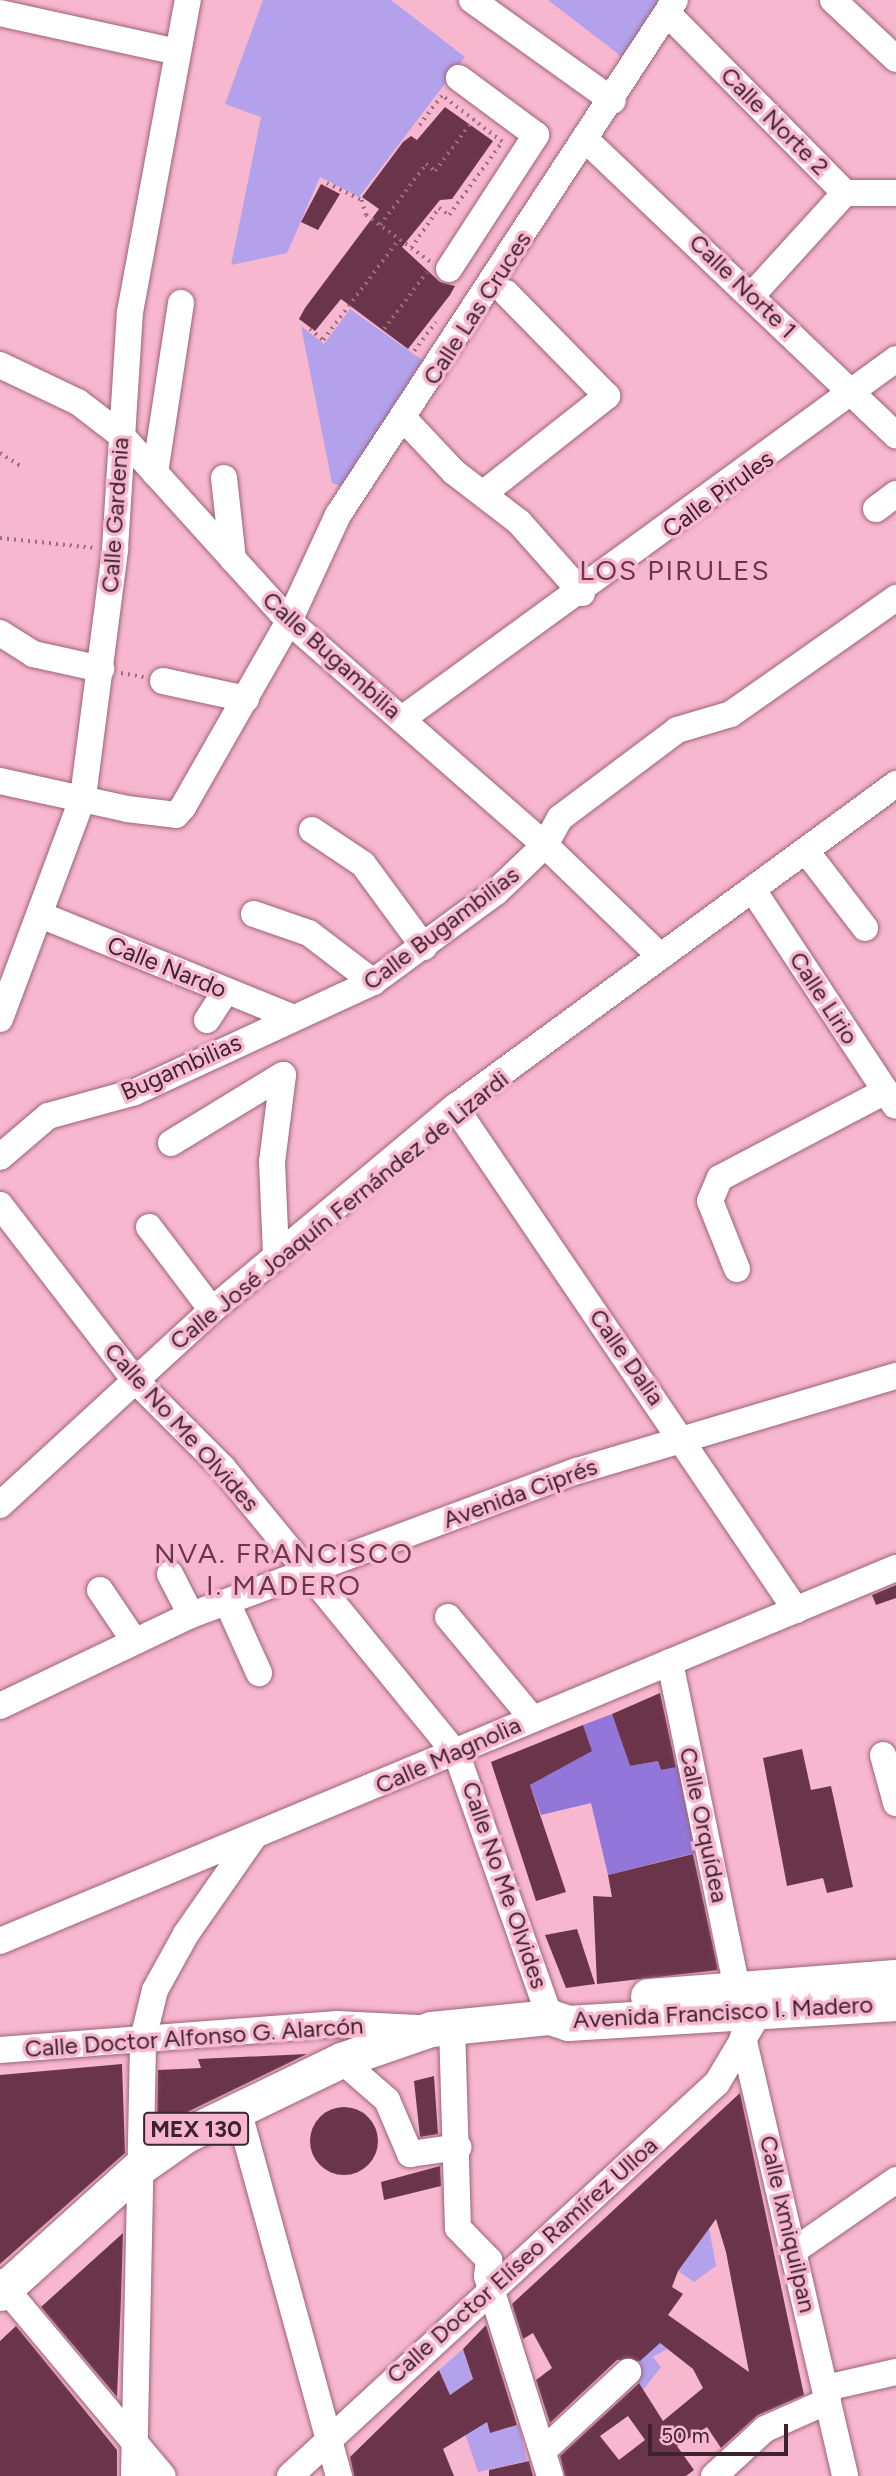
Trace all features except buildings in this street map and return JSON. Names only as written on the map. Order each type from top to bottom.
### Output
[{"type":"main road","name":"Avenida Francisco I. Madero","points":[[735,2008],[782,1984],[896,1977]]},
{"type":"main road","name":"Avenida Francisco I. Madero","points":[[2,2288],[136,2170],[237,2106],[341,2060],[441,2027],[550,2017],[568,2023],[735,2008],[896,2003]]},
{"type":"street","name":"Calle Gardenia","points":[[0,1019],[43,916],[83,797],[115,549],[130,312],[188,0]]},
{"type":"street","points":[[472,0],[613,102]]},
{"type":"street","points":[[833,0],[896,59]]},
{"type":"street","name":"Calle Las Cruces","points":[[83,797],[176,814],[246,699],[289,621],[338,515],[513,255],[613,102],[671,7]]},
{"type":"street","name":"Calle Norte 2","points":[[671,7],[845,193],[896,193]]},
{"type":"street","points":[[0,13],[178,52]]},
{"type":"street","points":[[441,267],[475,230],[536,135],[459,78]]},
{"type":"street","name":"Calle Norte 1","points":[[587,141],[753,294],[896,435]]},
{"type":"street","points":[[753,294],[845,193]]},
{"type":"street","points":[[475,230],[513,255]]},
{"type":"street","points":[[484,493],[607,396],[506,293]]},
{"type":"street","points":[[155,473],[181,303]]},
{"type":"street","name":"Calle Pirules","points":[[402,719],[582,593],[854,394],[896,359]]},
{"type":"street","name":"Calle Bugambilia","points":[[0,365],[78,402],[121,435],[289,621],[545,845],[660,956]]},
{"type":"street","points":[[404,419],[519,522],[582,593]]},
{"type":"street","points":[[224,478],[233,560]]},
{"type":"street","name":"Calle Bugambilias","points":[[292,1017],[373,982],[424,947],[496,892],[545,845],[560,818],[677,730],[732,714],[896,598]]},
{"type":"street","points":[[0,633],[33,654],[101,669]]},
{"type":"street","points":[[163,681],[246,699]]},
{"type":"street","points":[[0,781],[83,797]]},
{"type":"street","name":"Calle José Joaquín Fernández de Lizardi","points":[[0,1505],[212,1310],[455,1107],[896,784]]},
{"type":"street","points":[[313,830],[363,864],[424,947]]},
{"type":"street","points":[[806,851],[864,928]]},
{"type":"street","name":"Calle Lirio","points":[[753,890],[891,1099]]},
{"type":"street","points":[[254,914],[309,933],[373,982]]},
{"type":"street","name":"Calle Nardo","points":[[43,916],[292,1017]]},
{"type":"street","points":[[207,1020],[225,992]]},
{"type":"street","name":"Bugambilias","points":[[0,1157],[48,1116],[135,1092],[292,1017]]},
{"type":"street","points":[[171,1143],[283,1074],[272,1162],[276,1255]]},
{"type":"street","points":[[737,1269],[710,1201],[720,1178],[891,1099]]},
{"type":"street","name":"Calle Dalia","points":[[455,1107],[682,1437],[796,1610]]},
{"type":"street","name":"Calle No Me Olvides","points":[[0,1205],[135,1380],[223,1468],[457,1755],[550,2017]]},
{"type":"street","points":[[149,1227],[212,1310]]},
{"type":"street","name":"Avenida Ciprés","points":[[0,1706],[133,1639],[191,1615],[682,1437],[896,1376]]},
{"type":"street","name":"Calle Magnolia","points":[[1,1936],[457,1755],[532,1718],[896,1568]]},
{"type":"street","points":[[170,1574],[191,1615]]},
{"type":"street","points":[[100,1590],[133,1639]]},
{"type":"street","points":[[227,1602],[259,1673]]},
{"type":"street","points":[[448,1617],[532,1718]]},
{"type":"street","name":"Calle Orquídea","points":[[670,1662],[735,2008]]},
{"type":"street","points":[[883,1755],[896,1803]]},
{"type":"street","points":[[134,2476],[136,2170],[143,2039],[155,1990],[186,1934],[253,1838]]},
{"type":"street","name":"Calle Ixmiquilpan","points":[[735,2008],[795,2250],[845,2476]]},
{"type":"street","name":"Calle Doctor Elíseo Ramírez Ulloa","points":[[290,2476],[491,2285],[717,2083],[735,2008]]},
{"type":"street","name":"Calle Doctor Alfonso G. Alarcón","points":[[0,2050],[337,2024],[441,2027]]},
{"type":"street","points":[[441,2027],[459,2147],[458,2228],[489,2260],[491,2285],[550,2476]]},
{"type":"street","points":[[341,2060],[387,2100],[410,2154],[459,2147]]},
{"type":"street","points":[[237,2106],[339,2476]]},
{"type":"street","points":[[795,2250],[896,2180]]},
{"type":"street","points":[[2,2288],[163,2476]]},
{"type":"street","points":[[544,2450],[628,2372]]},
{"type":"street","points":[[714,2476],[765,2429],[827,2395],[896,2372]]},
{"type":"path","points":[[411,248],[439,208],[449,215],[502,142],[442,96],[419,125]]},
{"type":"path","points":[[380,225],[426,164],[435,171],[473,120]]},
{"type":"path","points":[[327,183],[362,200],[380,225],[441,267],[384,329]]},
{"type":"path","points":[[310,330],[323,340],[399,239]]},
{"type":"path","points":[[414,351],[438,318]]},
{"type":"path","points":[[0,453],[22,467]]},
{"type":"path","points":[[0,538],[115,549]]},
{"type":"path","points":[[101,669],[163,681]]},
{"type":"shaded area","points":[[263,0],[391,0],[465,57],[359,197],[320,177],[287,253],[231,265],[261,117],[225,104]]},
{"type":"shaded area","points":[[548,0],[661,0],[626,60]]},
{"type":"shaded area","points":[[350,309],[432,367],[350,489],[332,483],[301,326],[324,344]]},
{"type":"shaded area","points":[[612,1714],[630,1766],[658,1761],[661,1770],[678,1766],[695,1853],[608,1875],[591,1803],[541,1815],[530,1785],[591,1751],[583,1725]]},
{"type":"shaded area","points":[[709,2228],[716,2266],[694,2282],[678,2271]]},
{"type":"shaded area","points":[[625,2316],[667,2349],[653,2357],[661,2367],[643,2390],[638,2382],[627,2392],[618,2382],[640,2360]]},
{"type":"shaded area","points":[[463,2349],[473,2379],[450,2395],[439,2370]]},
{"type":"shaded area","points":[[481,2405],[490,2433],[519,2425],[527,2461],[478,2472],[461,2422]]},
{"type":"district","name":"LOS PIRULES","points":[[675,570]]},
{"type":"district","name":"NVA. FRANCISCO I. MADERO","points":[[284,1569]]}]
